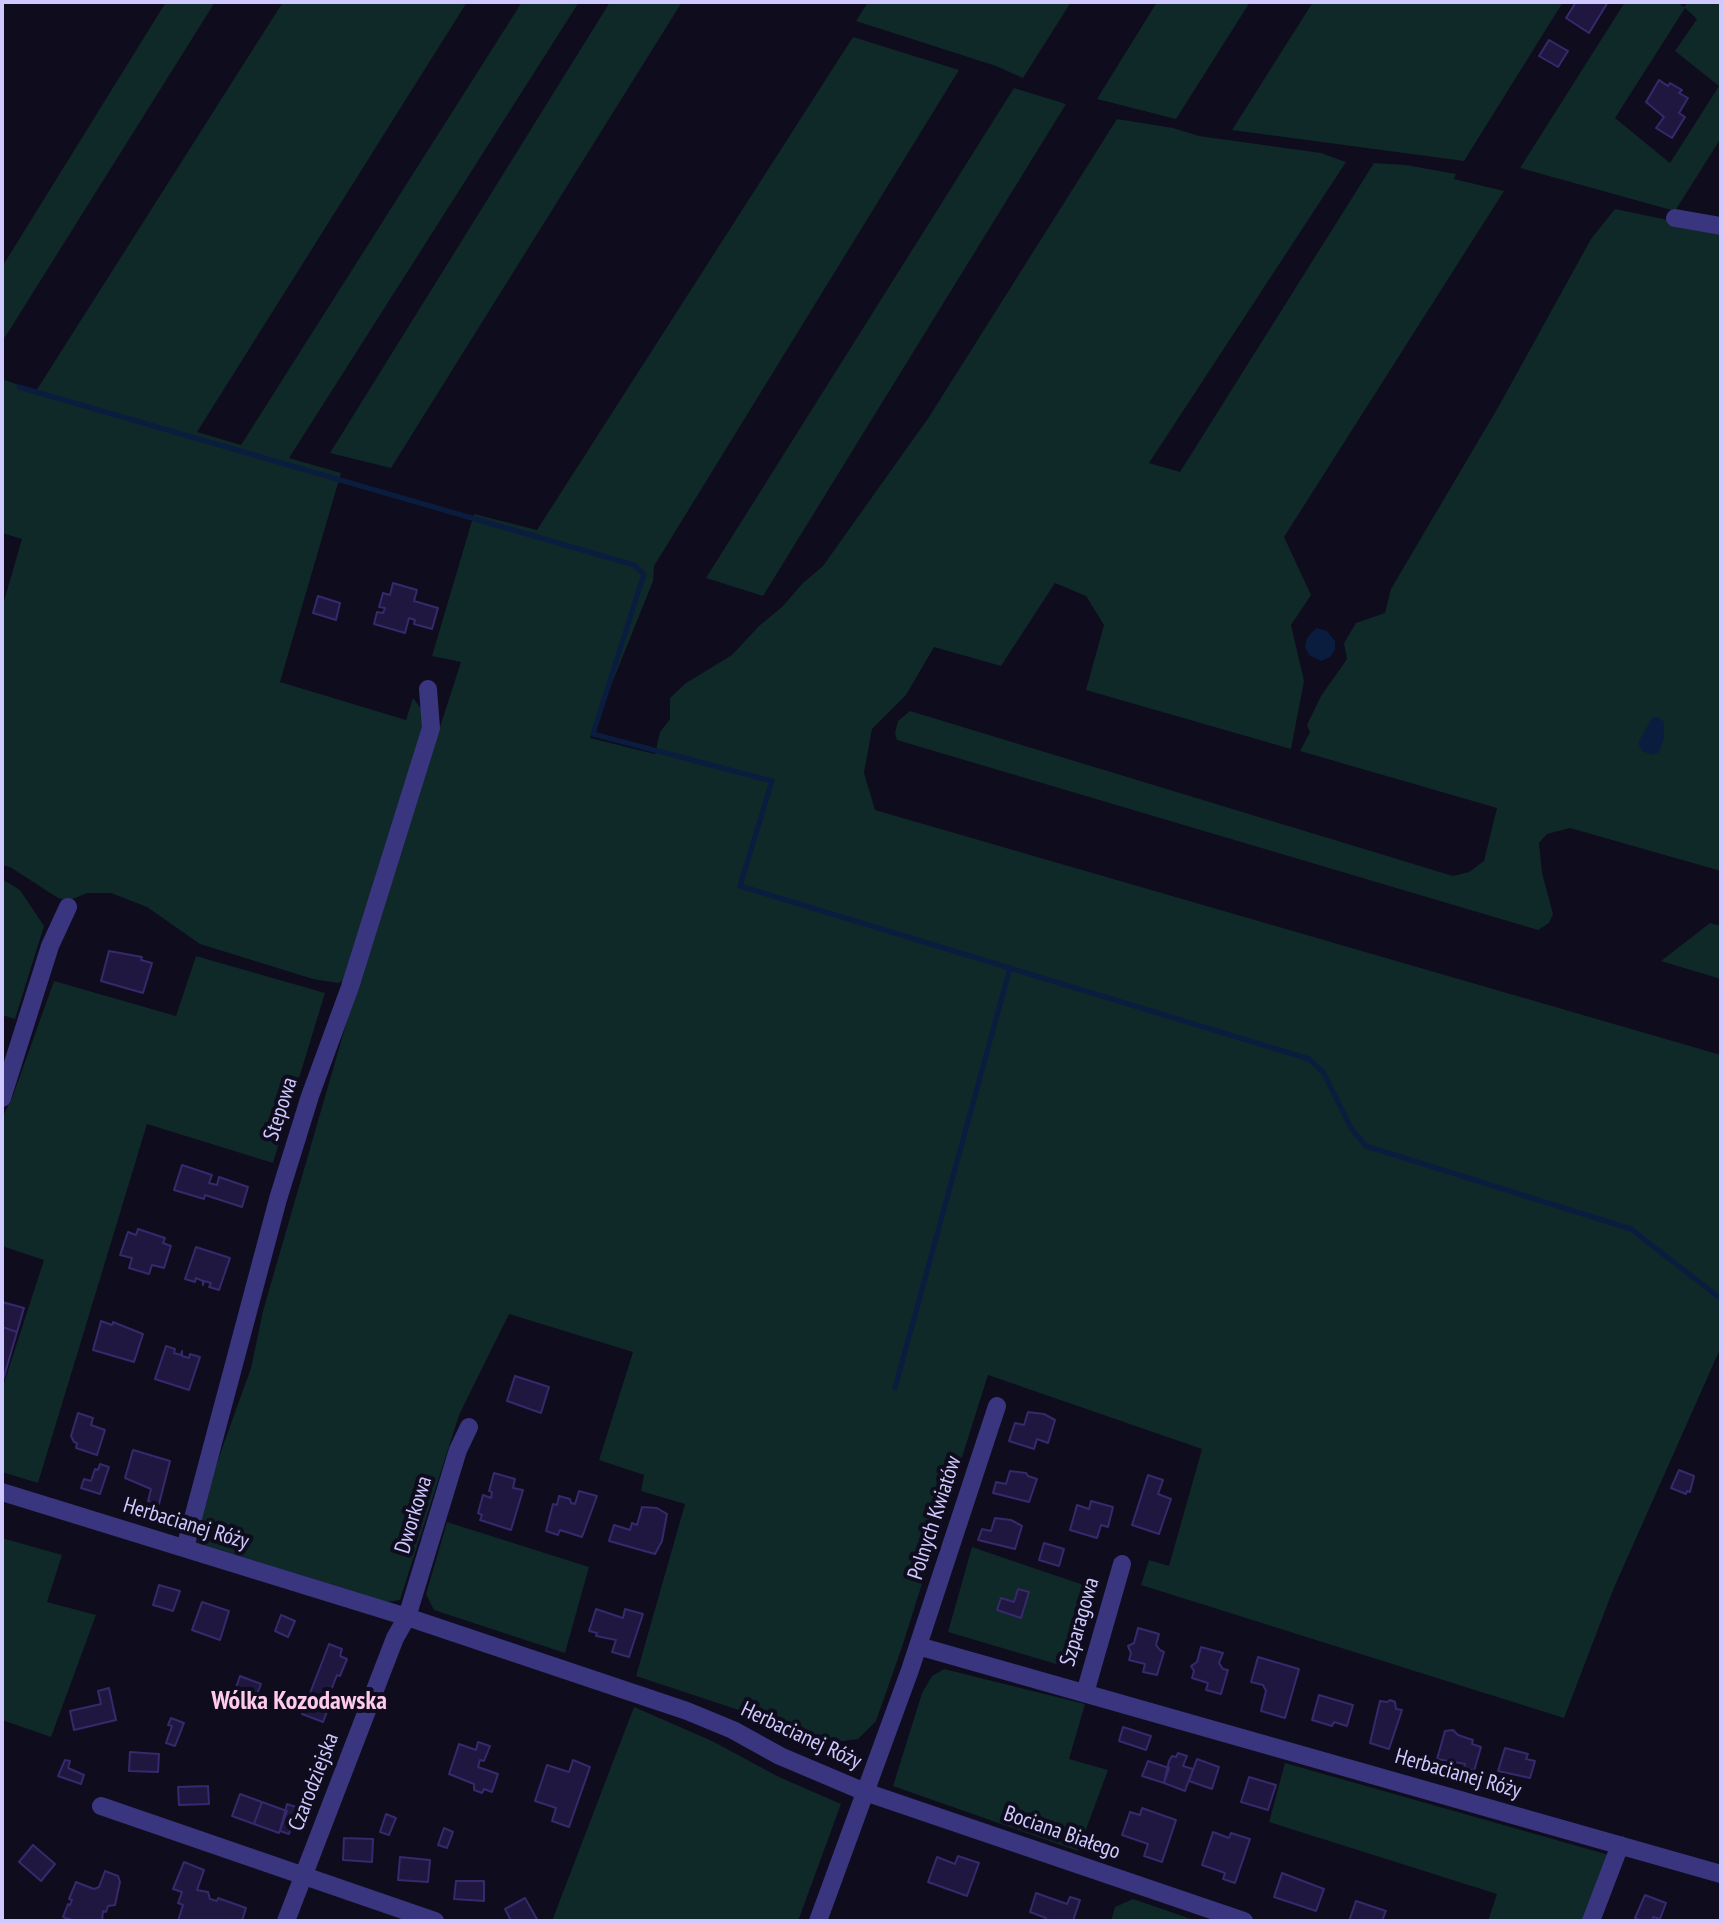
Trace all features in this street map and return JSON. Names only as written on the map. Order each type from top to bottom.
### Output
[{"type":"street","points":[[1675,218],[1721,226]]},
{"type":"street","name":"Stepowa","points":[[185,1548],[278,1199],[310,1096],[350,987],[427,742],[431,714],[428,689]]},
{"type":"street","points":[[2,1098],[50,946],[68,907]]},
{"type":"street","name":"Polnych Kwiatów","points":[[918,1646],[997,1406]]},
{"type":"street","name":"Dworkowa","points":[[407,1617],[458,1450],[469,1427]]},
{"type":"street","name":"Herbacianej Róży","points":[[2,1492],[407,1617],[687,1711],[733,1730],[780,1756],[865,1792],[918,1646],[1721,1874]]},
{"type":"street","name":"Szparagowa","points":[[1085,1693],[1122,1564]]},
{"type":"street","name":"Czarodziejska","points":[[286,1921],[395,1638],[407,1617]]},
{"type":"street","points":[[818,1921],[865,1792]]},
{"type":"street","name":"Bociana Białego","points":[[865,1792],[1244,1921]]},
{"type":"street","points":[[101,1806],[435,1921]]},
{"type":"street","points":[[1591,1921],[1620,1845]]},
{"type":"green space","points":[[166,2],[215,2],[2,342],[2,267]]},
{"type":"green space","points":[[283,2],[467,2],[197,432],[241,445],[522,2],[579,2],[289,458],[341,473],[280,682],[406,720],[413,698],[426,715],[347,979],[338,983],[313,979],[200,944],[147,907],[111,893],[87,893],[68,901],[58,898],[2,865],[2,608],[22,539],[2,533],[2,379],[36,391]]},
{"type":"green space","points":[[610,2],[682,2],[391,468],[330,453]]},
{"type":"green space","points":[[868,2],[1071,2],[1023,78],[996,66],[856,21]]},
{"type":"green space","points":[[1157,2],[1250,2],[1176,119],[1097,99]]},
{"type":"green space","points":[[1313,2],[1563,2],[1464,161],[1232,130]]},
{"type":"green space","points":[[1625,2],[1677,2],[1684,7],[1688,2],[1721,2],[1721,138],[1675,211],[1520,168]],"holes":[[[1685,8],[1697,19],[1675,51],[1719,86],[1670,163],[1615,118]]]},
{"type":"green space","points":[[853,37],[959,70],[654,566],[653,581],[590,738],[655,754],[660,732],[670,719],[670,698],[686,683],[732,655],[823,566],[929,417],[1117,119],[1173,128],[1199,136],[1321,153],[1346,162],[1149,463],[1180,472],[1374,163],[1456,174],[1454,179],[1504,191],[1284,537],[1311,595],[1291,625],[1304,681],[1291,749],[1086,690],[1104,625],[1086,596],[1055,583],[1001,666],[934,647],[906,695],[872,729],[864,773],[875,810],[1721,1055],[1721,1347],[1613,1590],[1564,1718],[1141,1585],[1149,1560],[1169,1566],[1202,1449],[988,1375],[876,1721],[858,1739],[835,1742],[636,1676],[685,1504],[641,1491],[644,1475],[599,1460],[633,1352],[509,1314],[459,1415],[400,1600],[387,1602],[198,1543],[197,1518],[251,1368],[263,1311],[366,955],[461,662],[432,656],[474,514],[537,530]]},
{"type":"green space","points":[[1014,88],[1066,104],[763,596],[706,578]]},
{"type":"green space","points":[[1615,209],[1721,231],[1721,871],[1570,828],[1547,834],[1539,843],[1542,873],[1553,914],[1549,923],[1538,930],[897,740],[898,721],[910,711],[1453,876],[1469,872],[1484,861],[1497,808],[1300,751],[1310,732],[1307,725],[1321,696],[1347,659],[1344,643],[1356,623],[1385,613],[1391,589],[1500,404],[1591,239]]},
{"type":"green space","points":[[2,879],[20,890],[44,926],[15,1019],[2,1015]]},
{"type":"green space","points":[[1710,923],[1721,926],[1721,979],[1661,961]]},
{"type":"green space","points":[[196,956],[325,993],[273,1163],[147,1124],[38,1483],[2,1472],[2,1389],[44,1260],[2,1246],[2,1118],[54,981],[176,1016]]},
{"type":"green space","points":[[447,1522],[589,1567],[565,1653],[434,1610],[426,1594]]},
{"type":"green space","points":[[2,1538],[62,1555],[47,1602],[96,1615],[51,1737],[2,1720]]},
{"type":"green space","points":[[972,1547],[1098,1590],[1078,1657],[1063,1666],[948,1632]]},
{"type":"green space","points":[[944,1669],[1085,1704],[1069,1759],[1108,1770],[1078,1851],[893,1786],[922,1693],[932,1676]]},
{"type":"green space","points":[[634,1707],[841,1804],[798,1921],[552,1921]]},
{"type":"green space","points":[[1285,1763],[1609,1855],[1584,1921],[1488,1921],[1497,1894],[1269,1822]]},
{"type":"green space","points":[[1133,1899],[1197,1921],[1111,1921],[1115,1907]]},
{"type":"water","points":[[1316,628],[1327,631],[1335,641],[1335,650],[1330,657],[1321,661],[1309,655],[1305,647],[1307,638]]},
{"type":"water","points":[[1659,717],[1664,722],[1664,738],[1659,752],[1653,755],[1642,751],[1638,743],[1652,718]]},
{"type":"building","points":[[1576,2],[1608,2],[1589,33],[1566,18]]},
{"type":"building","points":[[1549,40],[1568,51],[1558,67],[1539,56]]},
{"type":"building","points":[[1659,80],[1682,90],[1679,93],[1688,98],[1679,113],[1685,117],[1672,138],[1656,128],[1664,117],[1646,102]]},
{"type":"building","points":[[393,583],[417,590],[414,601],[438,608],[432,629],[414,624],[415,620],[409,618],[405,633],[374,624],[377,612],[383,613],[385,608],[379,607],[383,593],[390,595]]},
{"type":"building","points":[[318,596],[340,603],[336,620],[313,613]]},
{"type":"building","points":[[109,951],[142,957],[141,960],[152,963],[143,993],[101,981]]},
{"type":"building","points":[[182,1165],[212,1175],[209,1183],[217,1185],[219,1177],[248,1187],[242,1207],[205,1195],[204,1199],[174,1190]]},
{"type":"building","points":[[138,1229],[165,1238],[163,1243],[171,1246],[164,1268],[152,1265],[149,1274],[129,1268],[132,1258],[120,1255],[128,1232],[136,1235]]},
{"type":"building","points":[[196,1247],[230,1258],[219,1290],[209,1287],[211,1283],[204,1281],[203,1285],[203,1281],[196,1278],[195,1282],[185,1279]]},
{"type":"building","points":[[2,1302],[24,1308],[17,1332],[2,1327]]},
{"type":"building","points":[[101,1321],[112,1325],[113,1322],[143,1334],[134,1362],[93,1350]]},
{"type":"building","points":[[2,1327],[17,1332],[3,1380],[2,1379]]},
{"type":"building","points":[[166,1346],[175,1349],[174,1353],[181,1355],[182,1351],[182,1356],[189,1358],[190,1354],[200,1357],[189,1390],[155,1379]]},
{"type":"building","points":[[515,1376],[549,1387],[541,1413],[507,1401]]},
{"type":"building","points":[[1028,1412],[1044,1414],[1055,1420],[1048,1443],[1037,1439],[1034,1449],[1009,1441],[1015,1423],[1024,1425]]},
{"type":"building","points":[[78,1413],[93,1418],[91,1425],[105,1430],[97,1455],[76,1448],[77,1443],[71,1436]]},
{"type":"building","points":[[133,1450],[170,1461],[159,1504],[148,1501],[151,1489],[125,1478]]},
{"type":"building","points":[[100,1464],[109,1467],[100,1494],[81,1488],[84,1479],[91,1481]]},
{"type":"building","points":[[1679,1470],[1694,1476],[1690,1492],[1686,1494],[1671,1488]]},
{"type":"building","points":[[1010,1471],[1026,1473],[1037,1479],[1029,1502],[993,1493],[996,1482],[1006,1484]]},
{"type":"building","points":[[494,1473],[515,1479],[513,1488],[523,1490],[511,1530],[480,1520],[482,1515],[478,1513],[483,1495],[491,1498],[492,1492],[489,1491]]},
{"type":"building","points":[[1148,1475],[1163,1480],[1158,1494],[1171,1499],[1159,1534],[1132,1525]]},
{"type":"building","points":[[579,1491],[597,1496],[582,1537],[560,1530],[558,1535],[546,1531],[553,1504],[557,1505],[559,1496],[575,1504]]},
{"type":"building","points":[[1091,1501],[1113,1507],[1108,1527],[1101,1525],[1097,1538],[1070,1530],[1077,1505],[1089,1509]]},
{"type":"building","points":[[642,1507],[657,1508],[667,1514],[662,1541],[655,1554],[609,1541],[614,1525],[630,1530],[632,1523],[637,1525]]},
{"type":"building","points":[[995,1518],[1011,1520],[1022,1526],[1015,1549],[978,1540],[982,1529],[991,1531]]},
{"type":"building","points":[[1044,1543],[1064,1549],[1059,1566],[1039,1560]]},
{"type":"building","points":[[159,1585],[180,1591],[173,1611],[153,1605]]},
{"type":"building","points":[[1018,1589],[1029,1592],[1021,1618],[997,1610],[1001,1598],[1014,1602]]},
{"type":"building","points":[[202,1602],[229,1611],[220,1640],[192,1630]]},
{"type":"building","points":[[596,1609],[623,1618],[625,1609],[643,1614],[629,1657],[612,1652],[616,1640],[596,1636],[597,1633],[589,1631]]},
{"type":"building","points":[[281,1615],[295,1621],[288,1637],[275,1631]]},
{"type":"building","points":[[1138,1628],[1159,1634],[1156,1645],[1164,1652],[1157,1675],[1143,1672],[1145,1664],[1129,1660],[1131,1653],[1128,1646],[1134,1643]]},
{"type":"building","points":[[329,1644],[342,1649],[340,1656],[347,1659],[326,1703],[330,1704],[323,1722],[302,1714]]},
{"type":"building","points":[[1201,1647],[1223,1653],[1219,1663],[1228,1670],[1221,1694],[1206,1690],[1208,1683],[1192,1678],[1194,1671],[1191,1666],[1197,1662]]},
{"type":"building","points":[[1258,1657],[1299,1669],[1285,1718],[1261,1711],[1266,1691],[1263,1685],[1251,1682]]},
{"type":"building","points":[[240,1676],[261,1684],[252,1707],[232,1699]]},
{"type":"building","points":[[109,1688],[116,1720],[74,1730],[70,1711],[101,1704],[98,1691]]},
{"type":"building","points":[[1319,1695],[1353,1705],[1347,1726],[1334,1722],[1332,1726],[1312,1720]]},
{"type":"building","points":[[1380,1701],[1395,1702],[1396,1709],[1402,1710],[1389,1749],[1370,1743]]},
{"type":"building","points":[[171,1718],[184,1723],[175,1746],[166,1743],[172,1726],[168,1725]]},
{"type":"building","points":[[1123,1727],[1151,1736],[1146,1750],[1119,1741]]},
{"type":"building","points":[[1453,1730],[1481,1747],[1474,1771],[1464,1767],[1465,1764],[1437,1759],[1445,1731]]},
{"type":"building","points":[[478,1742],[490,1746],[478,1767],[498,1774],[492,1792],[474,1790],[474,1784],[449,1774],[459,1744],[476,1750]]},
{"type":"building","points":[[1505,1748],[1528,1754],[1526,1759],[1535,1761],[1530,1778],[1498,1771]]},
{"type":"building","points":[[130,1752],[159,1754],[158,1772],[129,1771]]},
{"type":"building","points":[[1178,1753],[1187,1756],[1183,1766],[1193,1769],[1185,1791],[1164,1783],[1169,1761]]},
{"type":"building","points":[[1197,1759],[1219,1767],[1212,1789],[1189,1781]]},
{"type":"building","points":[[65,1760],[70,1761],[68,1768],[84,1775],[81,1784],[58,1776]]},
{"type":"building","points":[[573,1760],[590,1767],[569,1827],[552,1821],[556,1808],[535,1801],[547,1765],[569,1772]]},
{"type":"building","points":[[1148,1761],[1169,1768],[1164,1783],[1142,1776]]},
{"type":"building","points":[[1249,1777],[1276,1785],[1268,1810],[1241,1802]]},
{"type":"building","points":[[208,1786],[209,1804],[179,1805],[178,1787]]},
{"type":"building","points":[[240,1794],[262,1802],[254,1824],[232,1816]]},
{"type":"building","points":[[262,1802],[287,1811],[279,1833],[254,1824]]},
{"type":"building","points":[[287,1804],[299,1808],[289,1834],[280,1831]]},
{"type":"building","points":[[1142,1808],[1176,1820],[1162,1862],[1144,1856],[1148,1844],[1122,1835],[1130,1812],[1140,1815]]},
{"type":"building","points":[[386,1814],[396,1818],[389,1835],[380,1832]]},
{"type":"building","points":[[444,1828],[453,1832],[447,1848],[438,1845]]},
{"type":"building","points":[[1213,1832],[1229,1838],[1231,1833],[1250,1839],[1235,1883],[1223,1879],[1225,1873],[1202,1865]]},
{"type":"building","points":[[344,1838],[373,1839],[372,1862],[343,1860]]},
{"type":"building","points":[[33,1845],[55,1864],[41,1881],[19,1862]]},
{"type":"building","points":[[958,1856],[979,1863],[967,1896],[928,1882],[937,1857],[955,1864]]},
{"type":"building","points":[[400,1857],[430,1860],[428,1882],[398,1880]]},
{"type":"building","points":[[184,1862],[204,1870],[197,1890],[208,1892],[210,1899],[217,1901],[218,1898],[246,1908],[242,1921],[178,1921],[183,1905],[178,1903],[182,1892],[173,1889]]},
{"type":"building","points":[[105,1871],[118,1876],[120,1882],[115,1905],[103,1911],[102,1921],[75,1921],[63,1917],[72,1900],[69,1899],[76,1882],[94,1889],[99,1887]]},
{"type":"building","points":[[1282,1873],[1324,1889],[1316,1911],[1274,1897]]},
{"type":"building","points":[[456,1881],[484,1881],[484,1901],[454,1899]]},
{"type":"building","points":[[1036,1893],[1067,1904],[1070,1897],[1080,1900],[1073,1921],[1045,1921],[1046,1918],[1030,1912]]},
{"type":"building","points":[[1645,1895],[1666,1903],[1660,1919],[1653,1917],[1652,1921],[1641,1921],[1635,1918]]},
{"type":"building","points":[[525,1898],[538,1921],[511,1921],[505,1909]]},
{"type":"building","points":[[1356,1901],[1386,1911],[1382,1921],[1349,1921]]},
{"type":"waterway","points":[[19,387],[634,565],[644,574],[593,734],[772,781],[740,886],[1309,1059],[1323,1072],[1351,1128],[1366,1146],[1631,1229],[1721,1299]]},
{"type":"waterway","points":[[895,1388],[1010,968]]},
{"type":"district","name":"Wólka Kozodawska","points":[[299,1702]]}]
